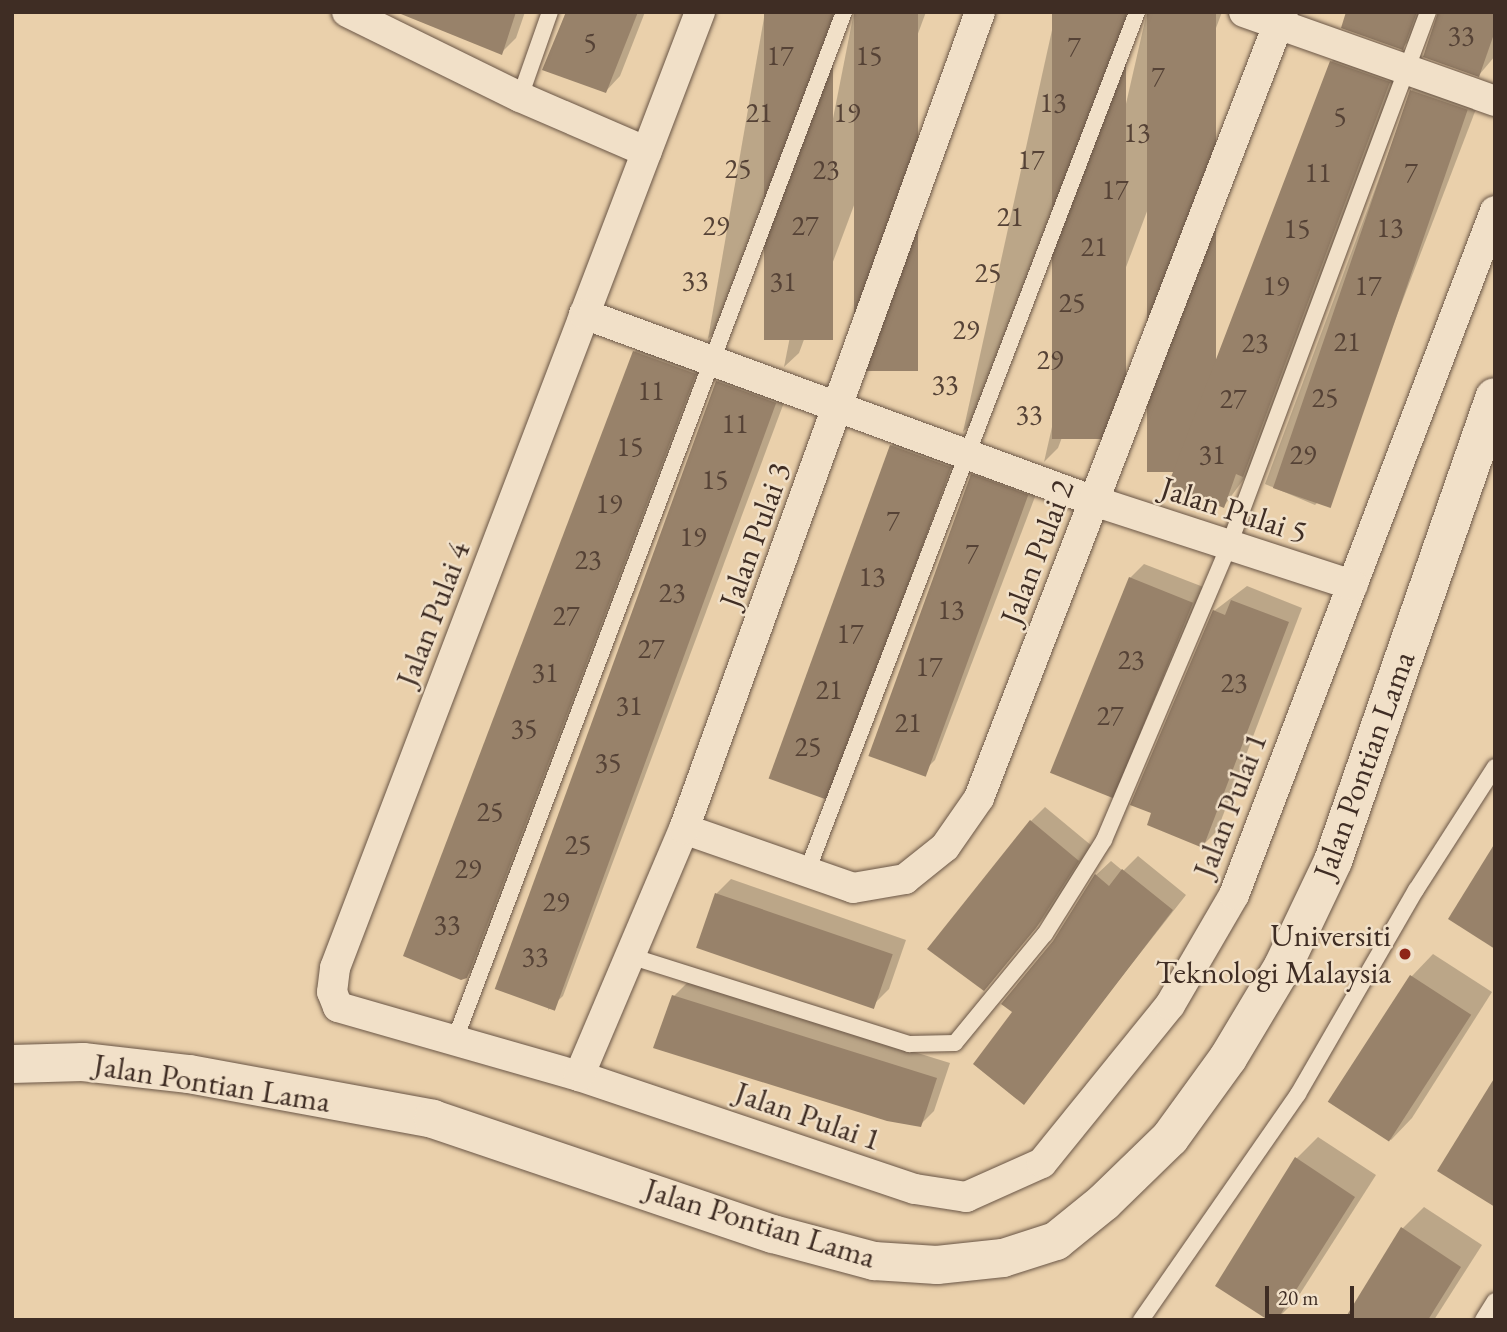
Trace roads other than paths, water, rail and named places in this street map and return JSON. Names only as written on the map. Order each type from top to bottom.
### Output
[{"type":"street","points":[[347,12],[400,23],[520,97],[648,152]]},
{"type":"street","name":"Jalan Pulai 4","points":[[579,1076],[338,1007],[332,992],[335,968],[700,12]]},
{"type":"street","name":"Jalan Pulai 3","points":[[579,1076],[684,829],[840,408],[980,12]]},
{"type":"street","points":[[1244,12],[1281,18],[1405,69],[1495,101]]},
{"type":"street","name":"Jalan Pulai 2","points":[[684,829],[806,874],[853,888],[905,879],[945,847],[979,798],[1281,18]]},
{"type":"street","name":"Jalan Pulai 1","points":[[579,1076],[915,1189],[965,1197],[1042,1163],[1170,1005],[1234,894],[1495,211]]},
{"type":"street","name":"Jalan Pulai 5","points":[[584,314],[1094,502],[1353,585]]},
{"type":"street","name":"Jalan Pontian Lama","points":[[12,1064],[83,1062],[189,1074],[433,1119],[773,1234],[874,1261],[937,1265],[1003,1258],[1056,1241],[1104,1202],[1170,1138],[1228,1058],[1283,965],[1333,861],[1495,397]]},
{"type":"lane","points":[[520,97],[550,12]]},
{"type":"lane","points":[[454,1042],[709,360],[844,12]]},
{"type":"lane","points":[[806,874],[1138,12]]},
{"type":"lane","points":[[630,956],[909,1044],[955,1043],[1045,934],[1104,840],[1229,545],[1428,12]]},
{"type":"lane","points":[[1140,1320],[1298,1094],[1416,890],[1495,767]]},
{"type":"lane","points":[[1483,1320],[1495,1301]]},
{"type":"place","name":"Universiti Teknologi Malaysia","points":[[1405,954]]}]
